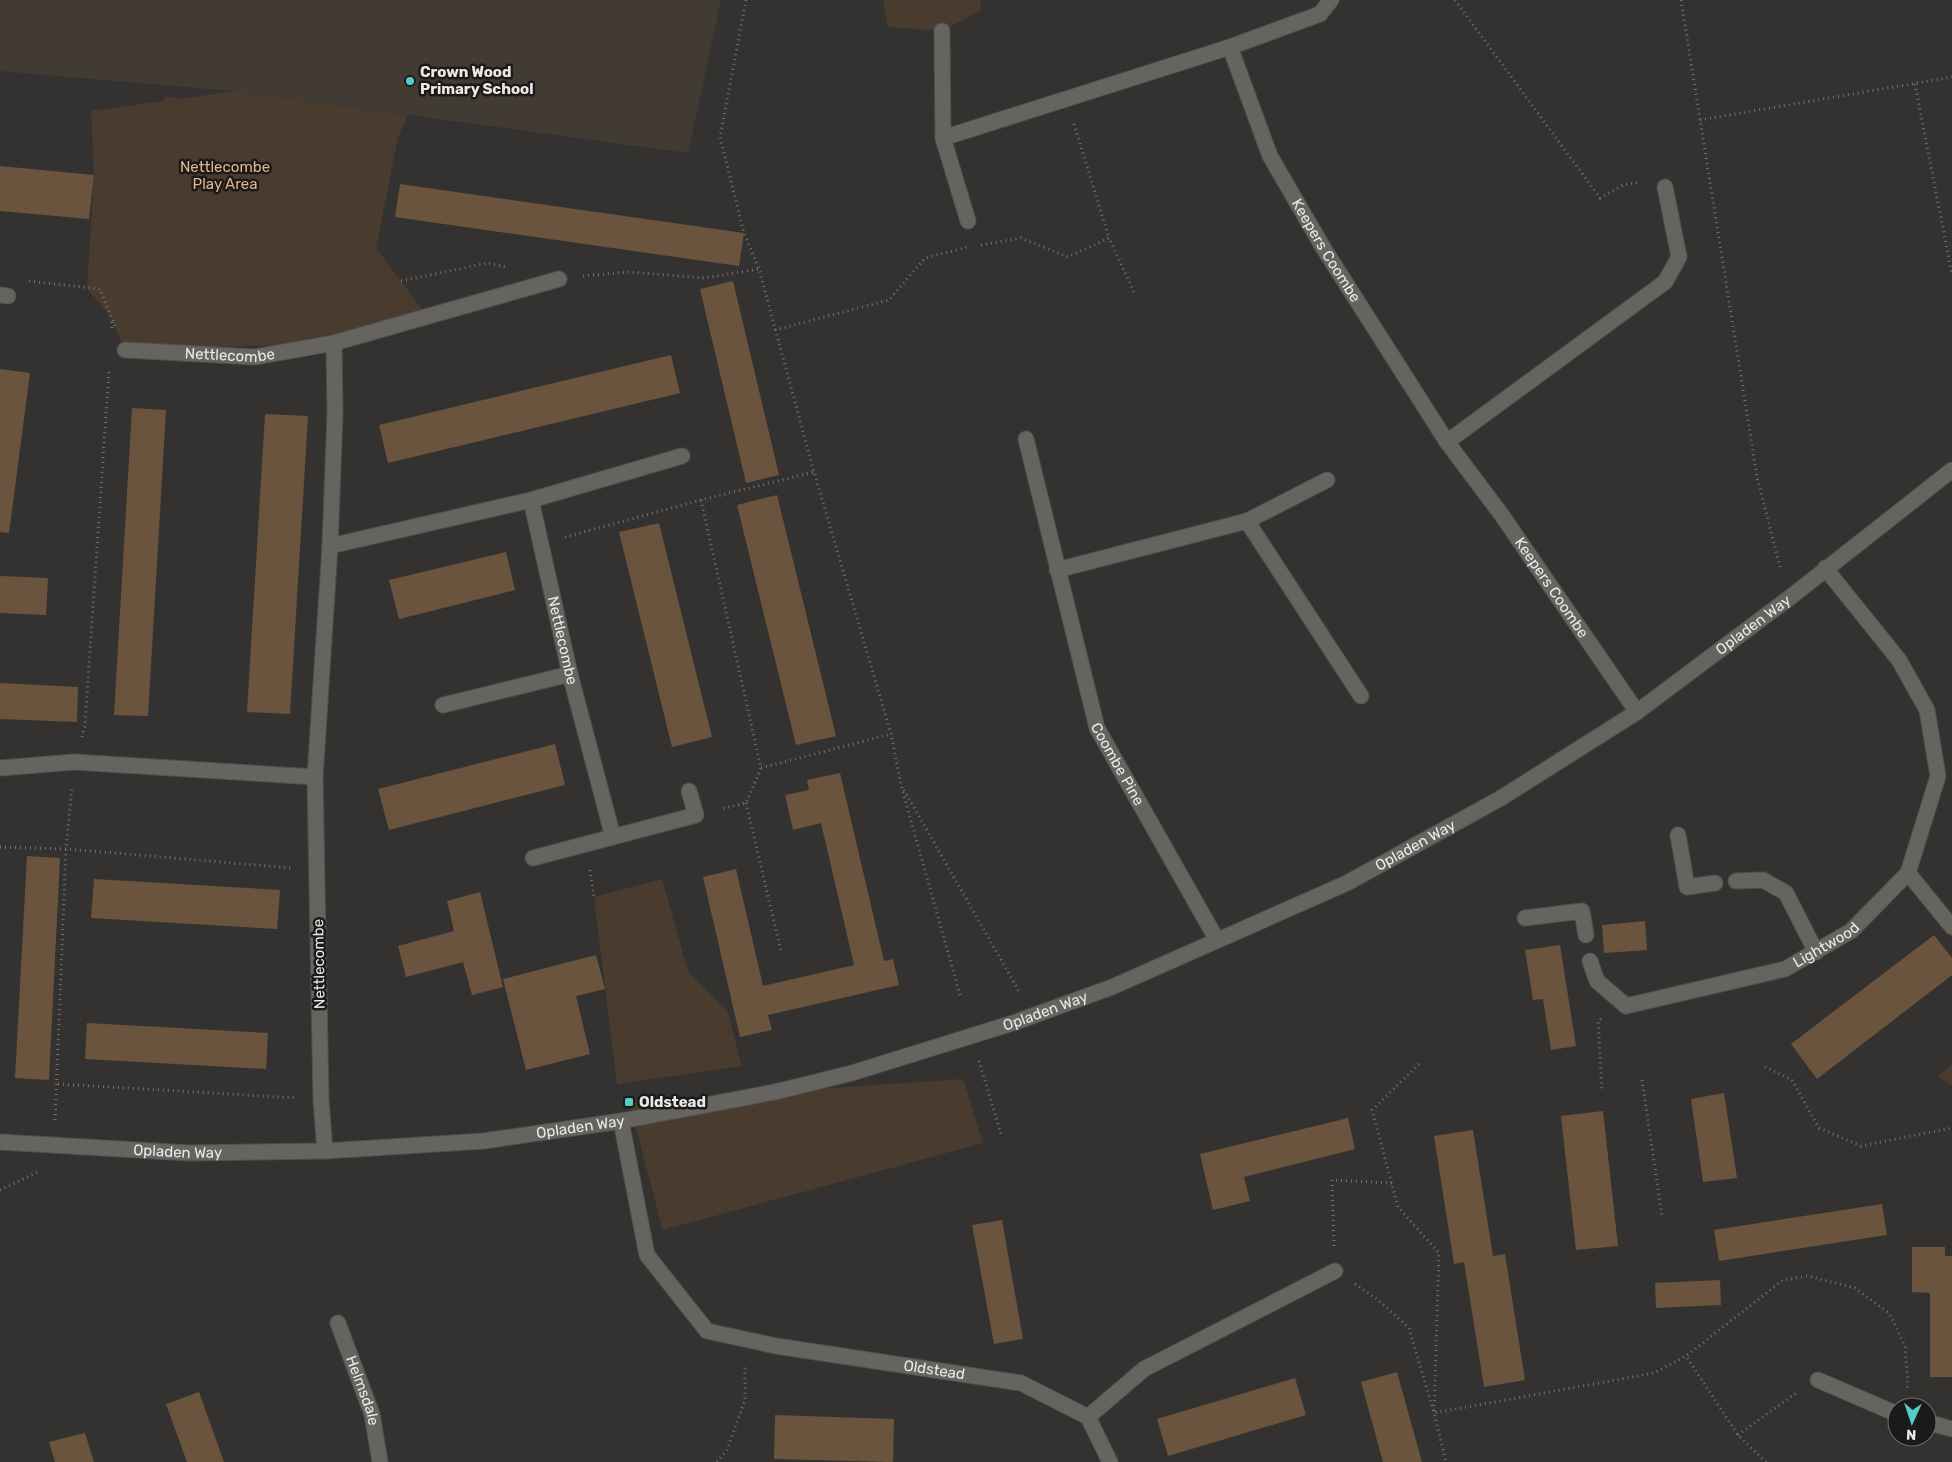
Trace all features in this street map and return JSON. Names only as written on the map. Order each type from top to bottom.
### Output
[{"type":"street","points":[[943,138],[1230,46],[1320,14],[1331,0]]},
{"type":"street","points":[[942,31],[943,138],[968,221]]},
{"type":"street","name":"Keepers Coombe","points":[[1230,46],[1270,156],[1324,249],[1447,442],[1501,514],[1637,712]]},
{"type":"street","points":[[1447,442],[1665,282],[1679,257],[1665,187]]},
{"type":"street","name":"Nettlecombe","points":[[125,350],[254,357],[334,343],[559,279]]},
{"type":"street","name":"Nettlecombe","points":[[325,1150],[321,1100],[315,777],[330,546],[335,414],[334,343]]},
{"type":"street","name":"Coombe Pine","points":[[1026,439],[1097,728],[1217,940]]},
{"type":"street","points":[[330,546],[531,500],[682,456]]},
{"type":"street","name":"Opladen Way","points":[[0,1142],[189,1153],[325,1150],[484,1141],[621,1121],[774,1092],[861,1070],[1013,1022],[1112,987],[1347,884],[1501,798],[1637,712],[1788,599],[1952,470]]},
{"type":"street","points":[[1057,570],[1247,520],[1327,480]]},
{"type":"street","name":"Nettlecombe","points":[[531,500],[570,674],[613,838]]},
{"type":"street","points":[[1247,520],[1361,696]]},
{"type":"street","name":"Lightwood","points":[[1626,1006],[1785,969],[1851,931],[1908,874],[1945,776],[1927,710],[1899,660],[1825,568]]},
{"type":"street","points":[[443,705],[570,674]]},
{"type":"street","points":[[0,768],[74,762],[315,777]]},
{"type":"street","points":[[532,858],[696,815],[689,791]]},
{"type":"street","points":[[1678,835],[1687,887],[1715,883]]},
{"type":"street","points":[[1908,874],[1952,928]]},
{"type":"street","points":[[1736,881],[1763,880],[1786,893],[1816,952]]},
{"type":"street","points":[[1525,918],[1582,912],[1586,935]]},
{"type":"street","points":[[1590,961],[1597,981],[1626,1006]]},
{"type":"street","name":"Oldstead","points":[[621,1121],[647,1255],[707,1331],[776,1346],[1021,1383],[1088,1417]]},
{"type":"street","points":[[1110,1462],[1088,1417],[1144,1369],[1335,1271]]},
{"type":"street","name":"Helmsdale","points":[[338,1323],[372,1414],[380,1462]]},
{"type":"street","points":[[1818,1380],[1887,1410]]},
{"type":"street","points":[[1937,1425],[1952,1429]]},
{"type":"path","points":[[746,0],[720,137],[744,233],[759,269],[814,472],[891,734],[901,785],[961,999]]},
{"type":"path","points":[[1456,0],[1600,198],[1623,185],[1649,180]]},
{"type":"path","points":[[1681,0],[1757,477],[1788,599]]},
{"type":"path","points":[[1700,120],[1952,77]]},
{"type":"path","points":[[1915,84],[1952,276]]},
{"type":"path","points":[[1066,99],[1109,238],[1134,292]]},
{"type":"path","points":[[775,330],[889,300],[925,258],[974,246],[1021,238],[1068,257],[1109,238]]},
{"type":"path","points":[[401,281],[488,263],[515,269]]},
{"type":"path","points":[[559,279],[628,272],[705,278],[759,269]]},
{"type":"path","points":[[4,295],[25,280],[100,289],[125,350]]},
{"type":"path","points":[[112,319],[112,329]]},
{"type":"path","points":[[0,1190],[52,1166],[58,1084],[66,849],[74,762],[86,725],[109,368]]},
{"type":"path","points":[[542,544],[701,500],[814,472]]},
{"type":"path","points":[[701,500],[761,768],[746,803],[780,951]]},
{"type":"path","points":[[761,768],[891,734]]},
{"type":"path","points":[[901,785],[1021,996]]},
{"type":"path","points":[[696,815],[746,803]]},
{"type":"path","points":[[0,847],[66,849],[318,870]]},
{"type":"path","points":[[1602,1091],[1598,1021],[1626,1006]]},
{"type":"path","points":[[979,1061],[1002,1137]]},
{"type":"path","points":[[1419,1064],[1372,1110],[1398,1207],[1439,1253],[1434,1413]]},
{"type":"path","points":[[1765,1067],[1792,1080],[1819,1128],[1861,1146],[1952,1128]]},
{"type":"path","points":[[1642,1080],[1662,1216]]},
{"type":"path","points":[[58,1084],[321,1100]]},
{"type":"path","points":[[1392,1183],[1332,1180],[1335,1271],[1378,1300],[1409,1328],[1446,1462]]},
{"type":"path","points":[[1434,1413],[1654,1373],[1686,1356],[1783,1280],[1808,1276],[1855,1288],[1889,1312],[1906,1346],[1908,1386],[1904,1397]]},
{"type":"path","points":[[1686,1356],[1738,1435],[1766,1462]]},
{"type":"path","points":[[717,1462],[727,1450],[745,1400],[745,1367]]},
{"type":"path","points":[[1738,1435],[1777,1405]]},
{"type":"shaded area","name":"Crown Wood Primary School","points":[[0,0],[721,0],[688,153],[234,91],[0,71]]},
{"type":"green space","points":[[883,0],[980,0],[981,10],[942,31],[888,27]]},
{"type":"green space","name":"Nettlecombe Play Area","points":[[234,91],[408,115],[398,137],[376,248],[427,316],[334,343],[125,350],[112,319],[87,288],[94,175],[91,111],[164,101],[165,96],[180,99]]},
{"type":"green space","points":[[662,879],[688,972],[727,1010],[742,1066],[617,1084],[594,897]]},
{"type":"green space","points":[[1952,1064],[1952,1086],[1938,1076]]},
{"type":"green space","points":[[963,1079],[983,1143],[663,1230],[629,1102]]},
{"type":"building","points":[[0,166],[94,175],[89,219],[0,211]]},
{"type":"building","points":[[400,184],[744,233],[739,266],[395,217]]},
{"type":"building","points":[[733,281],[779,475],[746,483],[700,289]]},
{"type":"building","points":[[671,355],[680,393],[388,463],[379,425]]},
{"type":"building","points":[[0,369],[30,373],[9,533],[0,532]]},
{"type":"building","points":[[132,408],[166,410],[148,716],[114,715]]},
{"type":"building","points":[[265,414],[308,416],[290,714],[247,712]]},
{"type":"building","points":[[777,495],[836,736],[796,745],[737,505]]},
{"type":"building","points":[[659,523],[712,737],[672,747],[619,532]]},
{"type":"building","points":[[506,552],[515,590],[399,619],[389,580]]},
{"type":"building","points":[[0,576],[48,578],[46,615],[0,613]]},
{"type":"building","points":[[0,683],[78,687],[77,722],[0,719]]},
{"type":"building","points":[[555,744],[565,785],[389,830],[378,789]]},
{"type":"building","points":[[840,773],[884,961],[893,959],[899,985],[768,1015],[772,1030],[740,1037],[703,877],[736,869],[763,986],[854,965],[821,823],[793,830],[785,795],[809,790],[807,780]]},
{"type":"building","points":[[27,856],[60,858],[49,1080],[15,1078]]},
{"type":"building","points":[[94,879],[280,890],[277,929],[91,918]]},
{"type":"building","points":[[480,892],[503,987],[472,995],[463,962],[406,977],[398,946],[454,931],[447,901]]},
{"type":"building","points":[[1645,921],[1647,950],[1604,953],[1602,925]]},
{"type":"building","points":[[1934,935],[1952,958],[1952,975],[1817,1079],[1791,1044]]},
{"type":"building","points":[[1560,945],[1576,1046],[1551,1050],[1543,999],[1533,1000],[1525,950]]},
{"type":"building","points":[[596,955],[605,989],[576,996],[590,1054],[526,1070],[503,979]]},
{"type":"building","points":[[87,1023],[268,1033],[266,1069],[85,1059]]},
{"type":"building","points":[[1724,1093],[1737,1178],[1703,1182],[1691,1099]]},
{"type":"building","points":[[1603,1111],[1618,1246],[1576,1250],[1561,1116]]},
{"type":"building","points":[[1348,1118],[1355,1149],[1244,1177],[1250,1201],[1213,1210],[1200,1154]]},
{"type":"building","points":[[1473,1130],[1493,1256],[1505,1254],[1525,1380],[1484,1387],[1464,1262],[1454,1264],[1434,1136]]},
{"type":"building","points":[[1882,1204],[1887,1235],[1719,1261],[1714,1230]]},
{"type":"building","points":[[1002,1220],[1023,1339],[994,1344],[972,1225]]},
{"type":"building","points":[[1912,1247],[1945,1247],[1945,1256],[1952,1256],[1952,1377],[1930,1377],[1930,1293],[1912,1292]]},
{"type":"building","points":[[1720,1280],[1721,1305],[1656,1308],[1655,1283]]},
{"type":"building","points":[[1397,1372],[1422,1462],[1383,1462],[1361,1382]]},
{"type":"building","points":[[1295,1378],[1306,1415],[1168,1456],[1157,1419]]},
{"type":"building","points":[[199,1392],[224,1462],[187,1462],[166,1404]]},
{"type":"building","points":[[775,1415],[894,1419],[893,1462],[774,1459]]},
{"type":"building","points":[[85,1433],[94,1462],[55,1462],[49,1442]]},
{"type":"place","name":"Crown Wood Primary School","points":[[410,81]]},
{"type":"place","name":"Oldstead","points":[[629,1102]]}]
